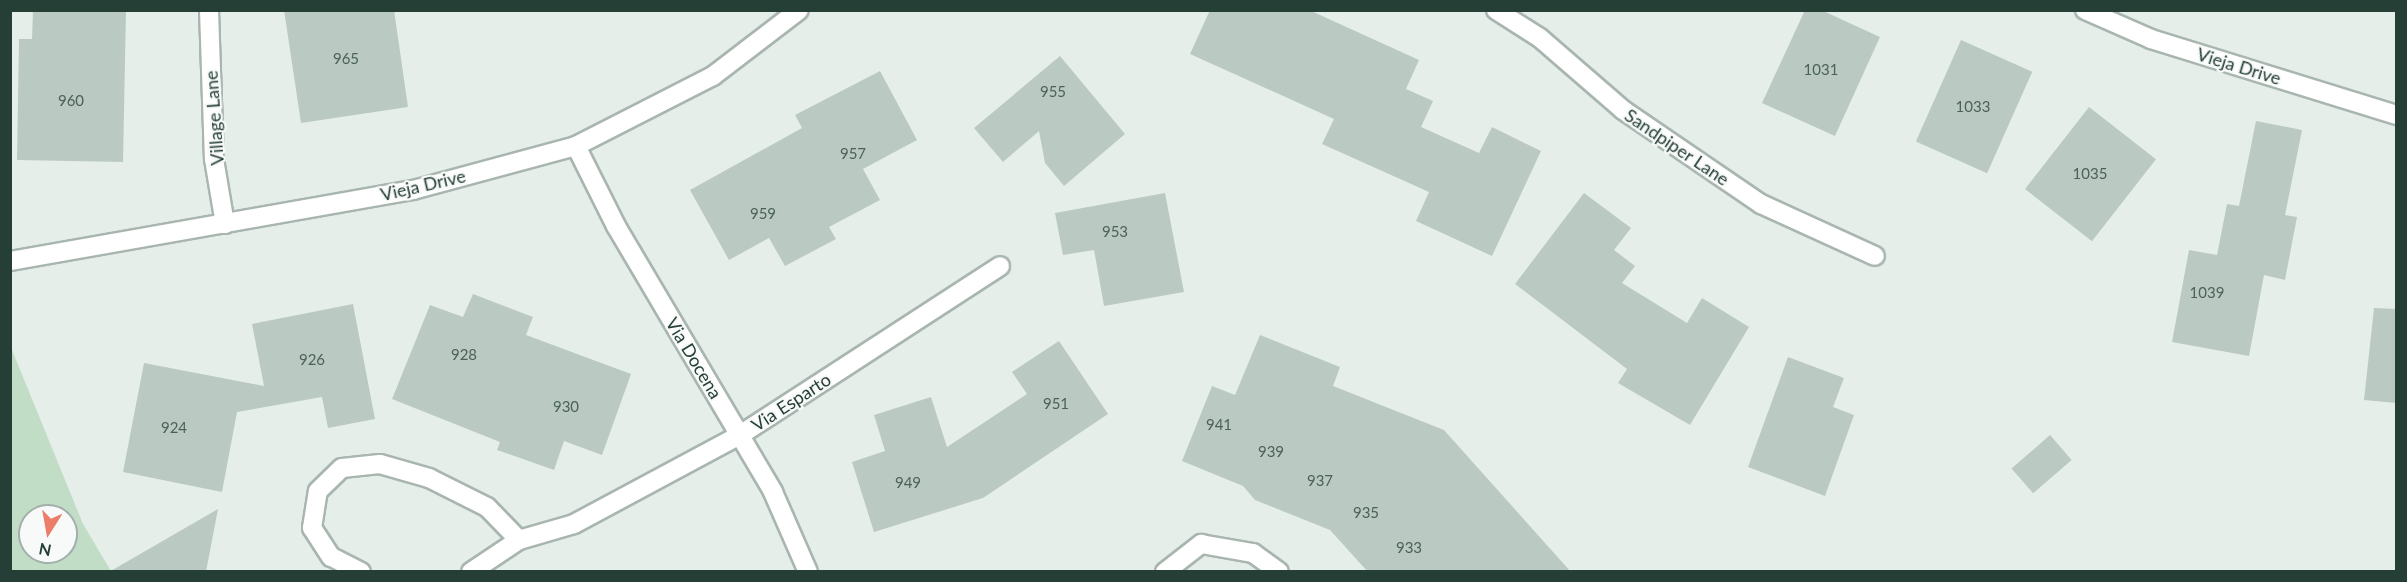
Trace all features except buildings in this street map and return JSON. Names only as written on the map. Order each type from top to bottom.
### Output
[{"type":"street","name":"Village Lane","points":[[209,10],[214,159],[225,224]]},
{"type":"street","name":"Vieja Drive","points":[[10,261],[413,190],[576,146],[713,76],[799,10]]},
{"type":"street","name":"Sandpiper Lane","points":[[1496,10],[1540,38],[1623,110],[1761,204],[1875,256]]},
{"type":"street","name":"Vieja Drive","points":[[2085,10],[2151,39],[2397,115]]},
{"type":"street","name":"Via Docena","points":[[576,146],[616,226],[773,492],[808,572]]},
{"type":"street","name":"Via Esparto","points":[[471,572],[519,540],[574,524],[740,435],[1000,266]]},
{"type":"street","points":[[361,572],[331,557],[312,528],[318,491],[342,468],[380,464],[429,478],[487,507],[519,540]]},
{"type":"street","points":[[1165,572],[1201,544],[1253,553],[1278,572]]},
{"type":"green space","points":[[10,345],[75,504],[18,504],[18,564],[78,564],[78,512],[111,571],[11,571]]}]
